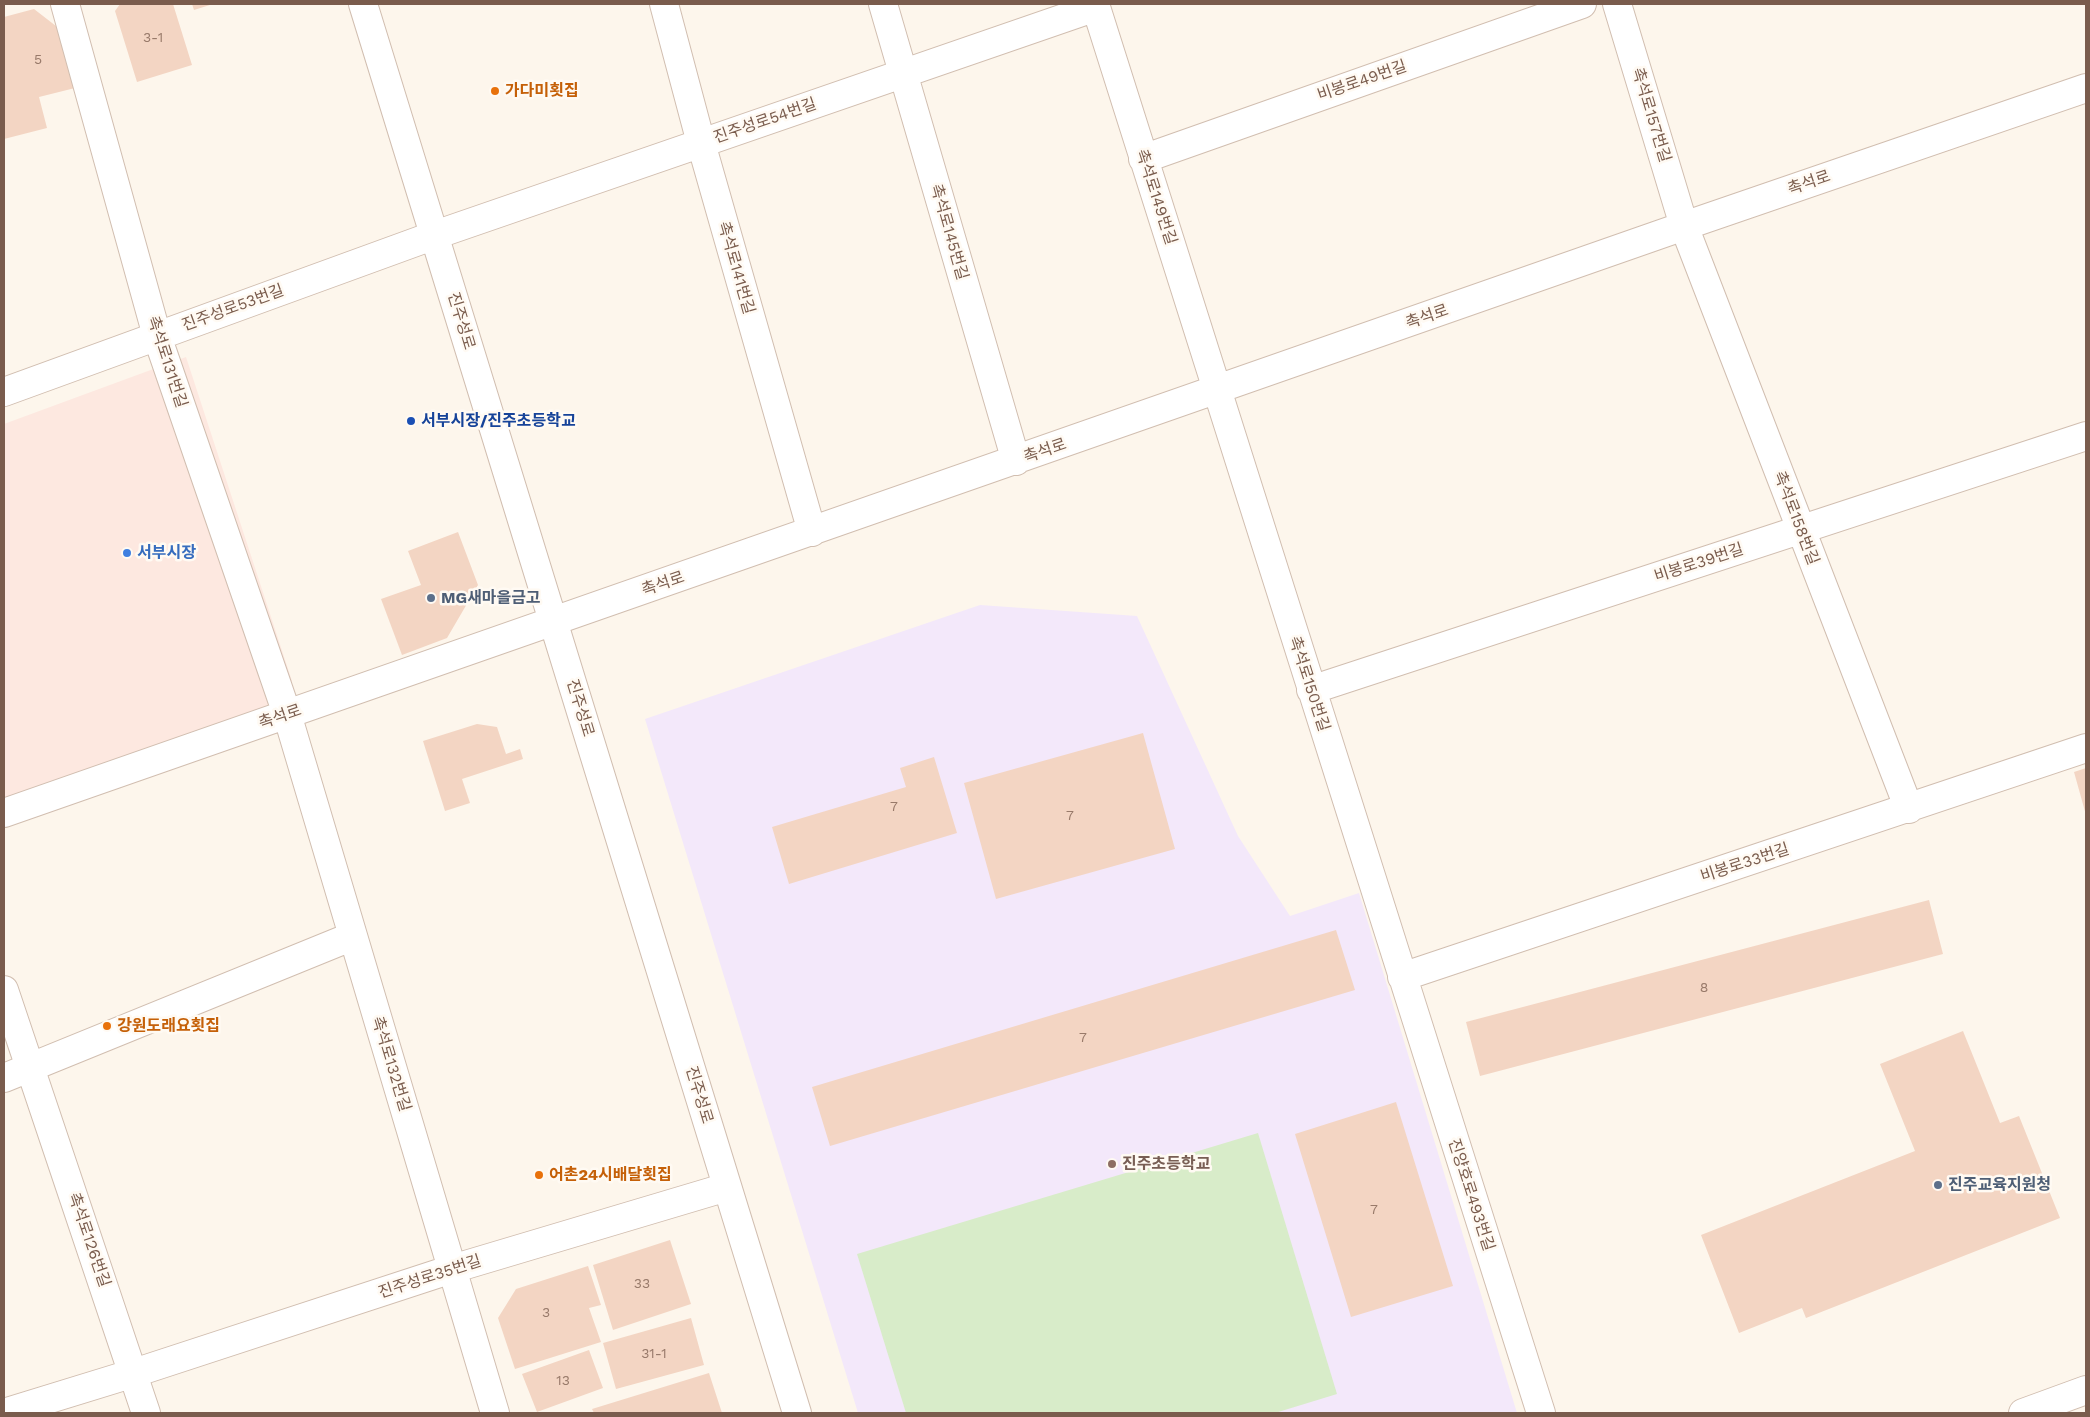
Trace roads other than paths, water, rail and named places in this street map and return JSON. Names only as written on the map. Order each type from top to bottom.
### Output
[{"type":"street","name":"촉석로131번길","points":[[65,4],[157,336],[287,714]]},
{"type":"street","name":"진주성로","points":[[363,4],[797,1413]]},
{"type":"street","name":"촉석로141번길","points":[[664,4],[701,143],[812,532]]},
{"type":"street","name":"촉석로145번길","points":[[883,4],[1016,461]]},
{"type":"street","name":"비봉로49번길","points":[[1144,159],[1582,4]]},
{"type":"street","name":"촉석로157번길","points":[[1617,4],[1684,226]]},
{"type":"street","name":"진주성로54번길","points":[[435,235],[1095,5]]},
{"type":"street","name":"촉석로149번길","points":[[1095,5],[1217,390]]},
{"type":"street","name":"촉석로","points":[[4,813],[1016,461],[1684,226],[2086,88]]},
{"type":"street","name":"촉석로158번길","points":[[1684,226],[1908,809]]},
{"type":"street","name":"진주성로53번길","points":[[4,392],[435,235]]},
{"type":"street","name":"촉석로150번길","points":[[1217,390],[1402,977]]},
{"type":"street","name":"비봉로39번길","points":[[1311,690],[2086,436]]},
{"type":"street","name":"촉석로132번길","points":[[287,714],[495,1413]]},
{"type":"street","name":"비봉로33번길","points":[[1402,977],[2086,748]]},
{"type":"street","points":[[4,1078],[353,936]]},
{"type":"street","name":"진양호로493번길","points":[[1402,977],[1541,1413]]},
{"type":"street","name":"촉석로126번길","points":[[4,990],[146,1413]]},
{"type":"street","name":"진주성로35번길","points":[[4,1413],[134,1374],[452,1269],[727,1187]]},
{"type":"street","points":[[2022,1413],[2086,1390]]},
{"type":"place","name":"가다미횟집","points":[[495,91]]},
{"type":"place","name":"서부시장/진주초등학교","points":[[411,421]]},
{"type":"place","name":"서부시장","points":[[127,553]]},
{"type":"place","name":"MG새마을금고","points":[[431,598]]},
{"type":"place","name":"강원도래요횟집","points":[[107,1026]]},
{"type":"place","name":"진주초등학교","points":[[1112,1164]]},
{"type":"place","name":"어촌24시배달횟집","points":[[539,1175]]},
{"type":"place","name":"진주교육지원청","points":[[1938,1185]]}]
